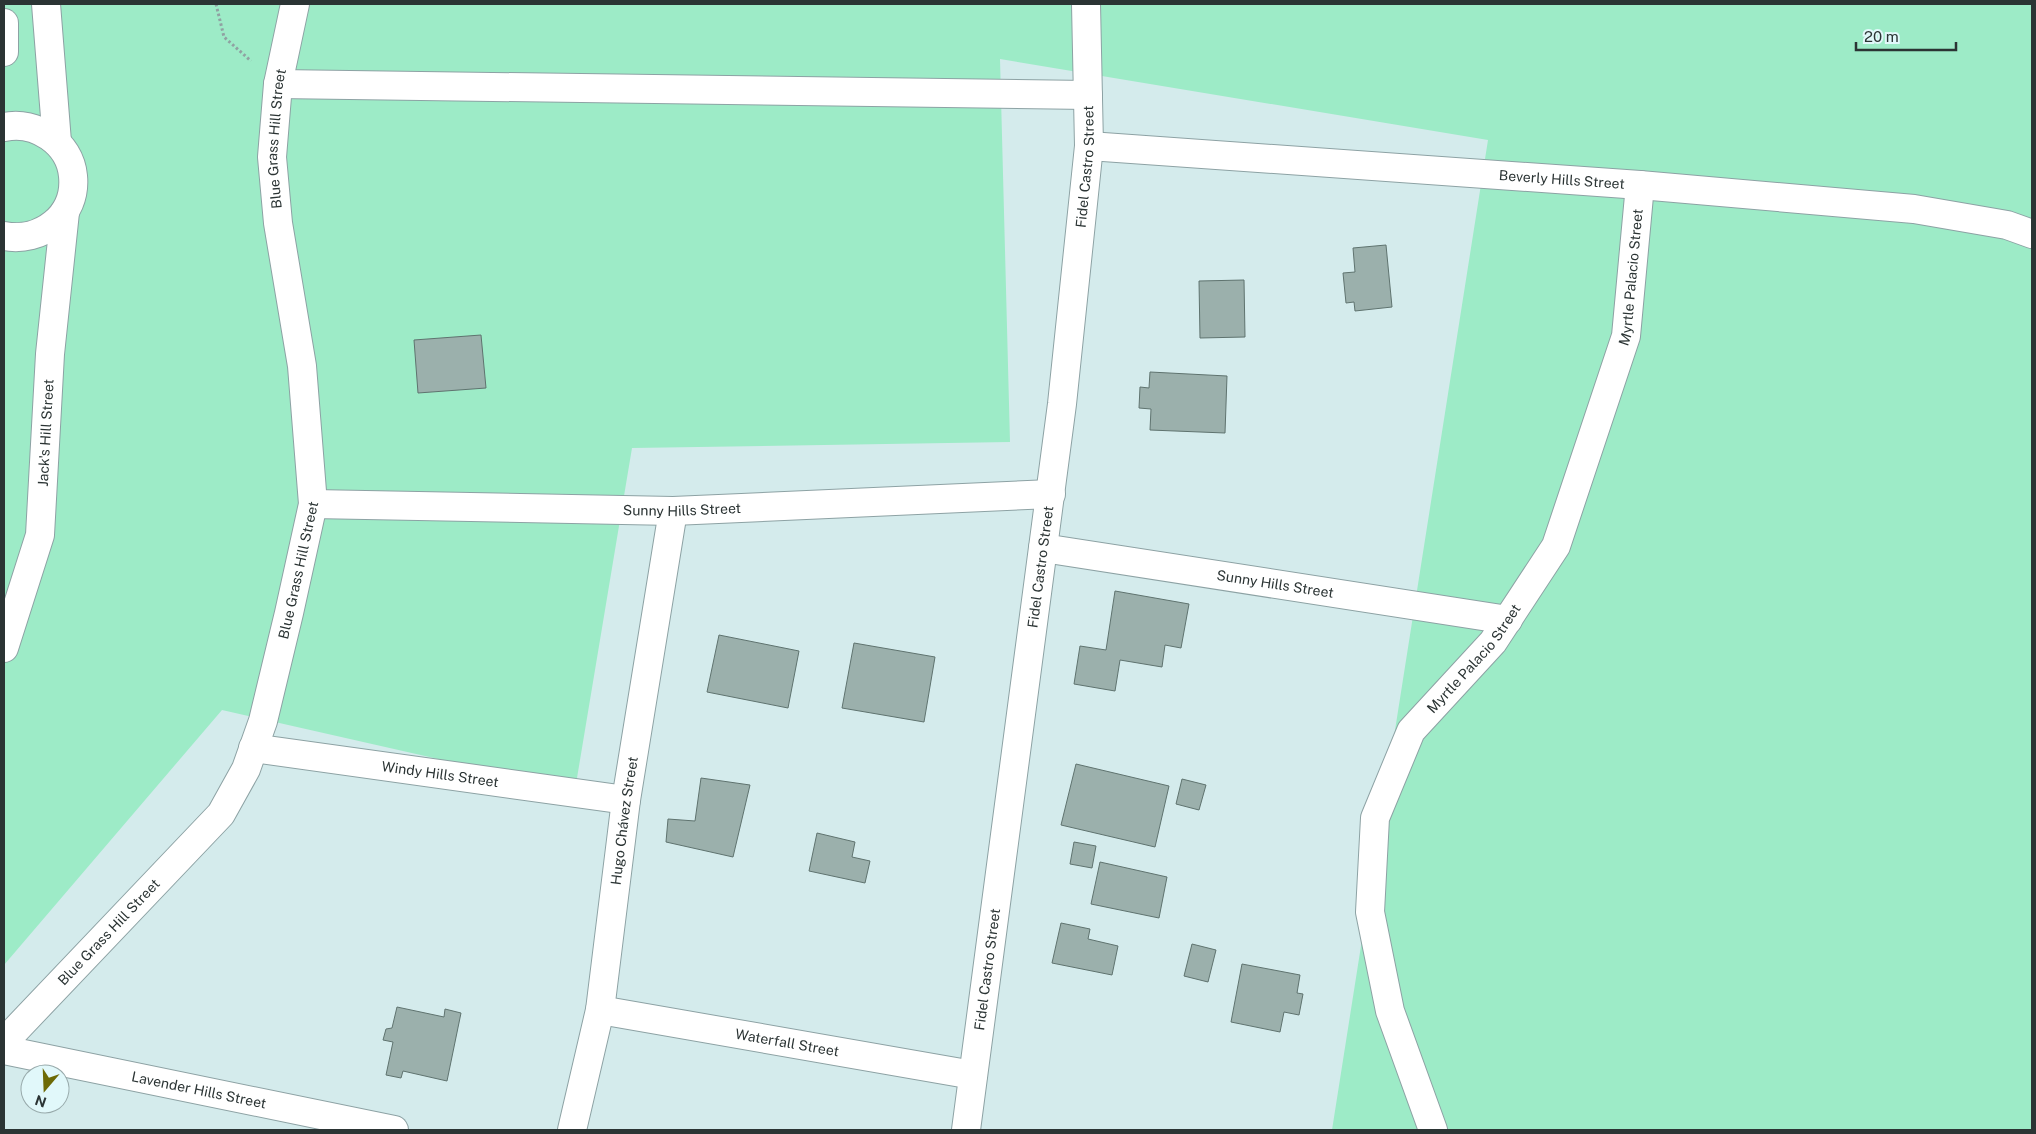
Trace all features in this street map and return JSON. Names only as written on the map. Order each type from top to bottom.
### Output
[{"type":"street","points":[[46,4],[57,142]]},
{"type":"street","name":"Blue Grass Hill Street","points":[[4,1042],[221,814],[246,769],[263,720],[313,504],[302,366],[278,224],[272,157],[278,84],[295,4]]},
{"type":"street","name":"Fidel Castro Street","points":[[966,1130],[1051,494],[1089,146],[1086,4]]},
{"type":"street","points":[[4,23],[4,52]]},
{"type":"street","points":[[278,84],[1088,95]]},
{"type":"street","points":[[4,127],[28,127],[43,132],[57,142]]},
{"type":"street","name":"Jack's Hill Street","points":[[4,648],[40,535],[50,354],[65,212],[72,194],[73,176],[68,157],[57,142]]},
{"type":"street","name":"Beverly Hills Street","points":[[1089,146],[1640,185],[1914,209],[2007,226],[2032,234]]},
{"type":"street","name":"Myrtle Palacio Street","points":[[1433,1130],[1390,1011],[1370,912],[1375,818],[1411,731],[1493,642],[1556,546],[1626,336],[1640,185]]},
{"type":"street","points":[[4,236],[16,239],[35,235],[52,227],[65,212]]},
{"type":"street","name":"Sunny Hills Street","points":[[313,504],[673,511],[1051,494]]},
{"type":"street","name":"Hugo Chávez Street","points":[[572,1130],[600,1010],[626,800],[673,511]]},
{"type":"street","name":"Sunny Hills Street","points":[[1043,548],[1508,620]]},
{"type":"street","name":"Windy Hills Street","points":[[253,748],[626,800]]},
{"type":"street","name":"Waterfall Street","points":[[600,1010],[973,1075]]},
{"type":"street","name":"Lavender Hills Street","points":[[4,1050],[394,1130]]},
{"type":"path","points":[[216,4],[224,37],[278,84]]},
{"type":"green space","points":[[4,4],[2032,4],[2032,1130],[1332,1130],[1488,140],[1000,59],[1010,442],[632,448],[575,790],[222,710],[4,965]]},
{"type":"building","points":[[1386,245],[1392,307],[1355,311],[1354,302],[1346,303],[1343,273],[1355,272],[1353,248]]},
{"type":"building","points":[[1244,280],[1245,337],[1200,338],[1199,281]]},
{"type":"building","points":[[481,335],[486,388],[418,393],[414,340]]},
{"type":"building","points":[[1150,372],[1227,376],[1225,433],[1150,430],[1151,409],[1139,408],[1140,387],[1149,388]]},
{"type":"building","points":[[1115,591],[1189,604],[1181,648],[1165,645],[1162,667],[1120,660],[1115,691],[1074,684],[1080,646],[1106,650]]},
{"type":"building","points":[[719,635],[799,651],[788,708],[707,692]]},
{"type":"building","points":[[854,643],[935,657],[924,722],[842,708]]},
{"type":"building","points":[[1076,764],[1169,786],[1155,847],[1061,825]]},
{"type":"building","points":[[701,778],[750,785],[733,857],[666,842],[668,819],[695,821]]},
{"type":"building","points":[[1182,779],[1206,785],[1199,810],[1176,804]]},
{"type":"building","points":[[817,833],[855,842],[852,857],[870,861],[865,883],[809,871]]},
{"type":"building","points":[[1074,842],[1096,846],[1092,868],[1070,864]]},
{"type":"building","points":[[1100,862],[1167,877],[1159,918],[1091,904]]},
{"type":"building","points":[[1061,923],[1090,929],[1088,939],[1118,946],[1112,975],[1052,963]]},
{"type":"building","points":[[1192,944],[1216,950],[1208,982],[1184,976]]},
{"type":"building","points":[[1242,964],[1300,975],[1297,993],[1303,994],[1299,1015],[1284,1012],[1280,1032],[1231,1022]]},
{"type":"building","points":[[397,1007],[444,1017],[445,1009],[461,1013],[447,1081],[403,1071],[401,1078],[386,1075],[393,1042],[383,1040],[386,1029],[392,1028]]}]
